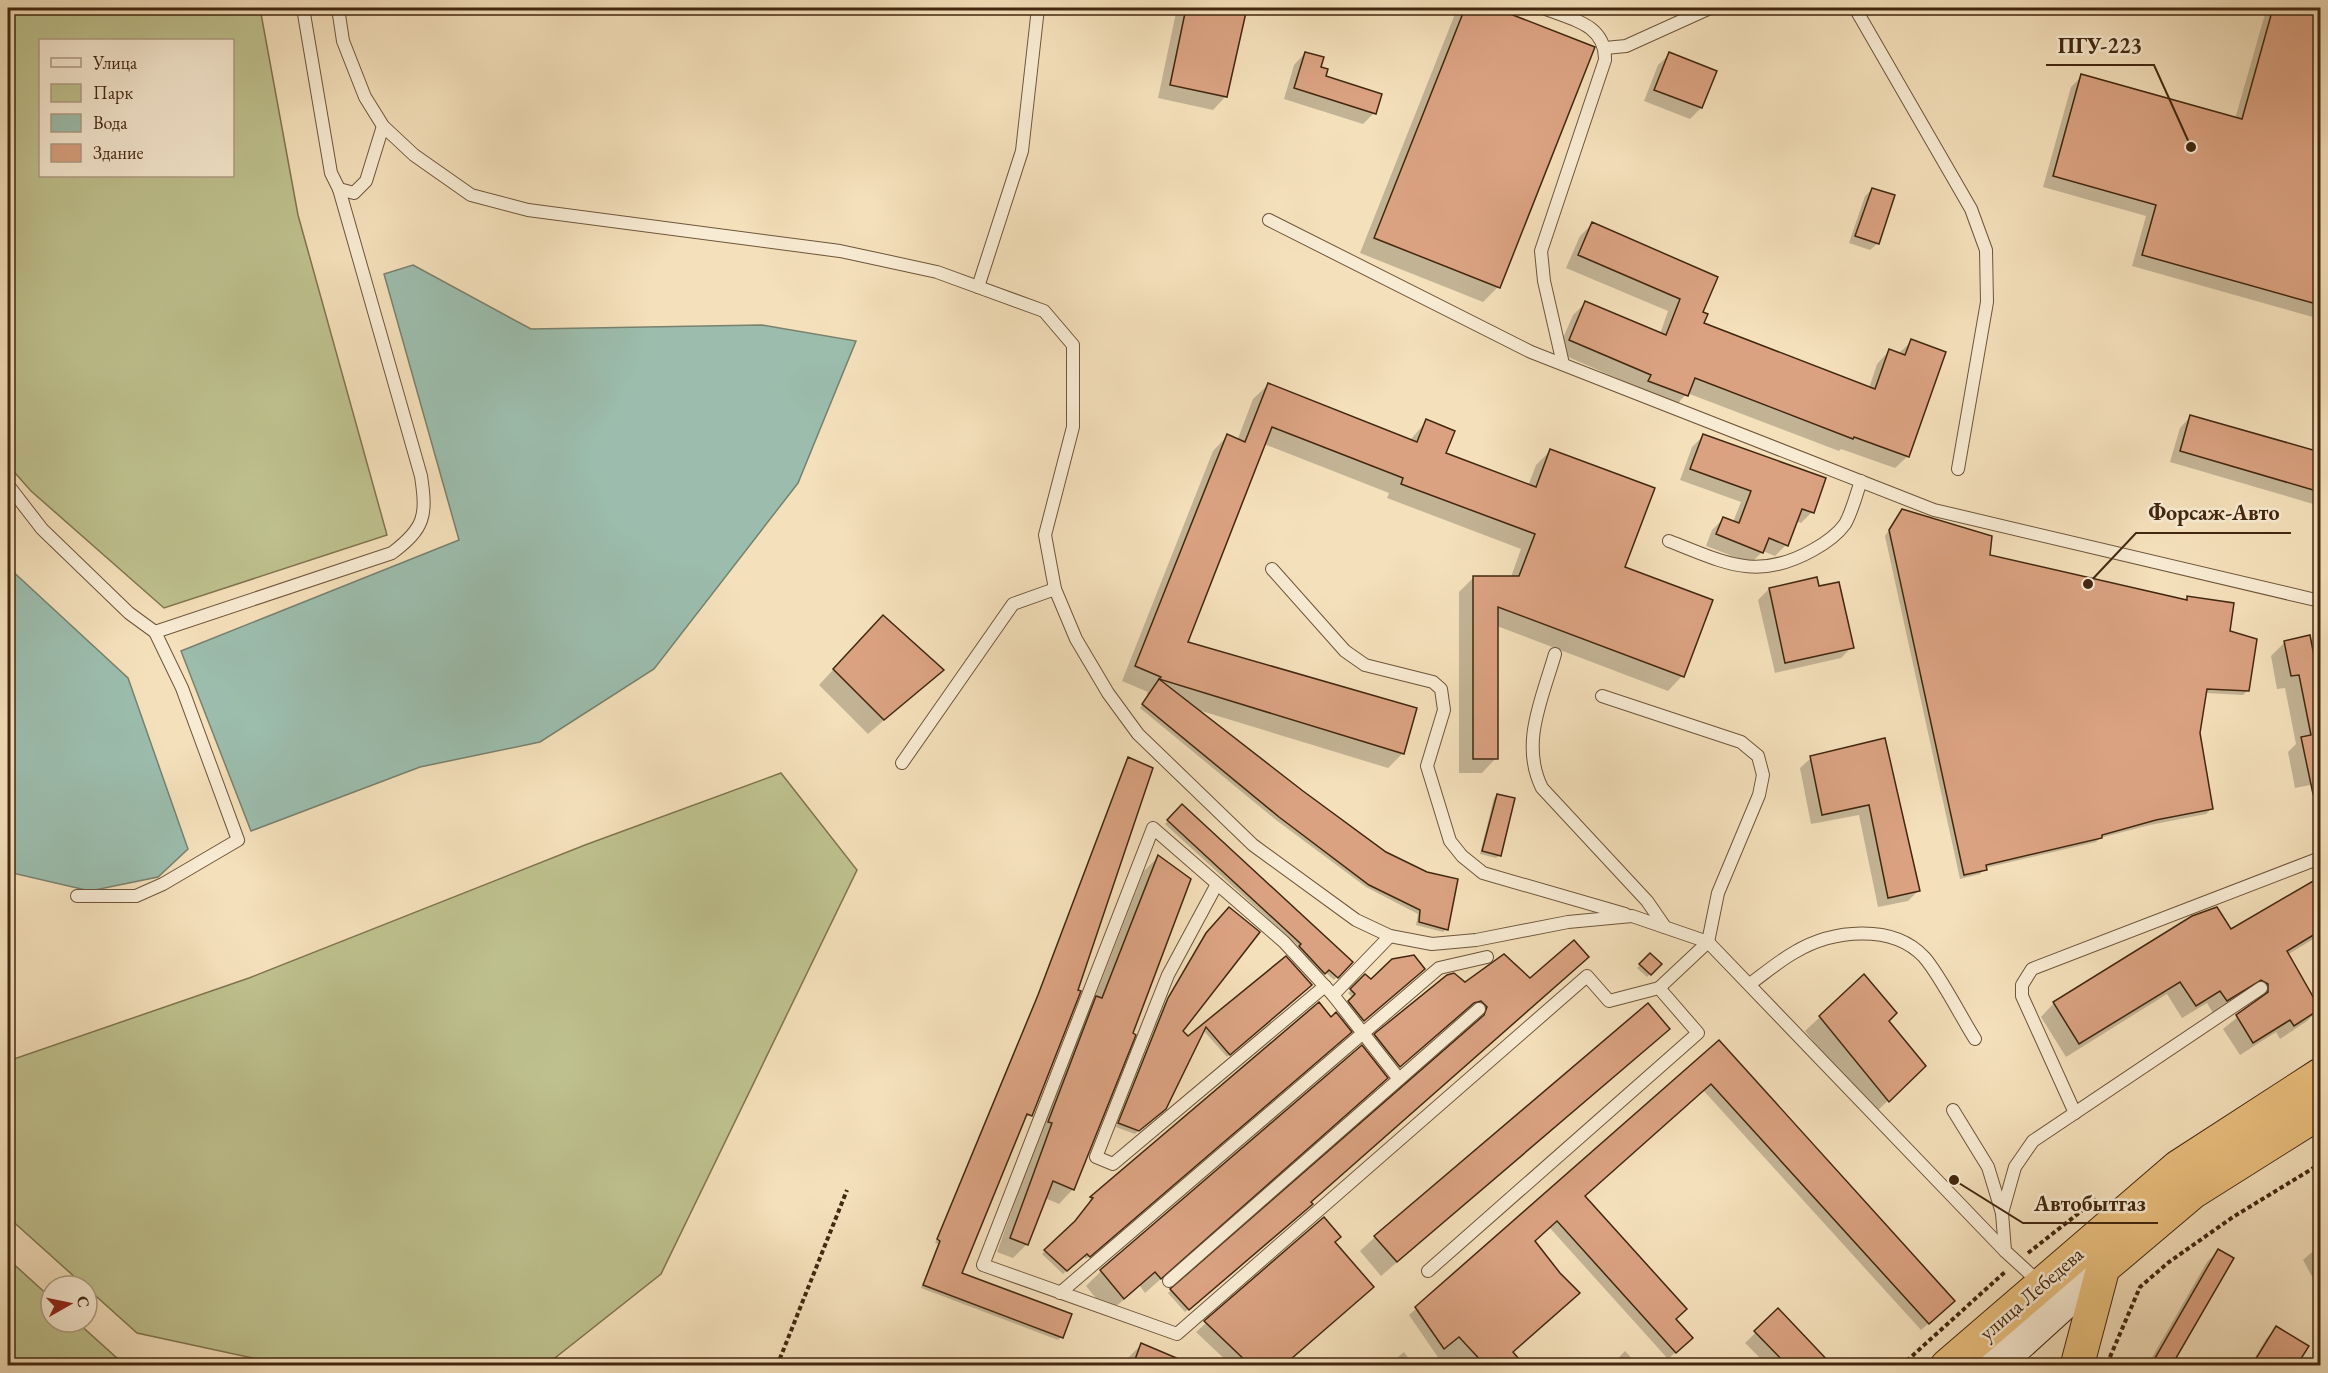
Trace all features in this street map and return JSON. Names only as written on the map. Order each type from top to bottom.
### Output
[{"type":"highway","name":"улица Лебедева","points":[[1947,1365],[2052,1296],[2178,1167],[2320,1075]]},
{"type":"highway","name":"улица Лебедева","points":[[2103,1268],[2193,1192],[2320,1112]]},
{"type":"highway","points":[[2077,1365],[2103,1268]]},
{"type":"main road","name":"улица Лебедева","points":[[1995,1365],[2052,1296],[2103,1268]]},
{"type":"lane","points":[[155,632],[392,553],[413,537],[426,508],[422,476],[339,189],[331,173],[303,8]]},
{"type":"lane","points":[[338,8],[346,50],[364,97],[383,126],[414,154],[471,195],[528,210],[840,251],[937,272],[1044,311],[1073,345],[1073,428],[1045,535],[1055,589],[1082,648],[1108,693],[1138,734],[1253,845],[1356,920],[1390,936],[1432,944],[1476,940],[1568,922],[1632,916]]},
{"type":"lane","points":[[978,287],[1022,151],[1038,8]]},
{"type":"lane","points":[[1543,8],[1584,24],[1600,34],[1605,48],[1605,60],[1541,251],[1544,281],[1563,364]]},
{"type":"lane","points":[[1605,48],[1626,46],[1710,8]]},
{"type":"lane","points":[[1855,8],[1971,209],[1986,250],[1987,302],[1958,469]]},
{"type":"lane","points":[[339,189],[354,193],[366,181],[383,126]]},
{"type":"lane","points":[[1269,220],[1531,352],[1934,510],[2320,601]]},
{"type":"lane","points":[[1669,541],[1737,566],[1763,568],[1794,561],[1820,546],[1845,523],[1861,481]]},
{"type":"lane","points":[[8,485],[42,529],[129,613],[155,632],[182,688],[238,840],[163,884],[136,896],[77,896]]},
{"type":"lane","points":[[1272,569],[1345,651],[1365,665],[1433,682],[1441,689],[1444,710],[1427,766],[1450,841],[1462,856],[1483,873],[1632,916],[1708,942],[2005,1251],[2052,1296]]},
{"type":"lane","points":[[902,763],[1013,604],[1055,589]]},
{"type":"lane","points":[[1555,654],[1531,740],[1535,774],[1542,788],[1647,901],[1665,927]]},
{"type":"lane","points":[[1399,1079],[1329,991],[1284,942],[1153,828],[983,1265],[1177,1334],[1587,976],[1609,1001],[1659,988],[1708,942],[1718,893],[1760,795],[1762,775],[1758,756],[1741,742],[1602,696]]},
{"type":"lane","points":[[2075,1113],[2022,996],[2022,985],[2032,969],[2320,858]]},
{"type":"lane","points":[[1217,884],[1168,975],[1096,1157],[1113,1164],[1329,991],[1390,936]]},
{"type":"lane","points":[[1750,984],[1796,951],[1816,942],[1857,934],[1882,933],[1907,944],[1924,957],[1975,1039]]},
{"type":"lane","points":[[1060,1293],[1439,968],[1488,957]]},
{"type":"lane","points":[[1428,1271],[1698,1033],[1659,988]]},
{"type":"lane","points":[[2002,1214],[2015,1167],[2033,1141],[2261,988]]},
{"type":"lane","points":[[1169,1281],[1479,1009]]},
{"type":"lane","points":[[1953,1110],[1988,1167],[2002,1214],[2005,1251]]},
{"type":"path","points":[[2106,1365],[2140,1287],[2169,1262],[2233,1217],[2320,1164]]},
{"type":"path","points":[[777,1365],[847,1190]]},
{"type":"path","points":[[1901,1365],[2017,1261]]},
{"type":"green space","points":[[8,8],[260,8],[298,215],[387,535],[164,608],[31,491],[8,465]]},
{"type":"green space","points":[[781,773],[857,870],[661,1274],[546,1365],[285,1365],[137,1333],[99,1299],[99,1274],[71,1274],[8,1217],[8,1061],[249,978],[585,845]]},
{"type":"green space","points":[[8,1259],[39,1287],[39,1334],[90,1334],[117,1358],[138,1365],[8,1365]]},
{"type":"water","points":[[413,265],[531,329],[762,325],[856,341],[798,483],[654,669],[540,742],[420,767],[251,831],[181,651],[459,540],[384,274]]},
{"type":"water","points":[[8,567],[128,678],[188,849],[158,877],[90,891],[8,872]]},
{"type":"building","points":[[1186,8],[1247,8],[1227,97],[1170,85]]},
{"type":"building","points":[[1465,8],[1495,8],[1595,47],[1500,288],[1374,238]]},
{"type":"building","points":[[2273,8],[2299,8],[2320,14],[2320,305],[2142,255],[2156,205],[2053,176],[2081,74],[2242,119]]},
{"type":"building","points":[[1305,52],[1324,57],[1321,67],[1328,69],[1326,76],[1382,94],[1376,114],[1294,88]]},
{"type":"building","points":[[1669,52],[1717,71],[1702,108],[1654,90]]},
{"type":"building","points":[[1872,188],[1895,195],[1879,244],[1855,236]]},
{"type":"building","points":[[1592,222],[1718,277],[1703,312],[1708,314],[1704,323],[1875,389],[1889,349],[1905,355],[1911,339],[1946,352],[1909,457],[1854,437],[1853,439],[1695,378],[1688,396],[1648,381],[1651,375],[1569,340],[1585,301],[1666,335],[1680,299],[1578,255]]},
{"type":"building","points":[[1268,383],[1417,442],[1426,419],[1455,431],[1446,453],[1536,487],[1550,449],[1655,488],[1625,567],[1713,600],[1684,677],[1498,607],[1498,759],[1473,759],[1473,576],[1519,576],[1535,534],[1401,484],[1403,478],[1272,427],[1188,642],[1417,708],[1404,754],[1159,679],[1161,677],[1135,666],[1227,434],[1245,442]]},
{"type":"building","points":[[2190,415],[2320,452],[2320,492],[2180,451]]},
{"type":"building","points":[[1703,434],[1826,478],[1814,513],[1802,509],[1788,546],[1769,538],[1763,553],[1716,534],[1723,517],[1739,523],[1751,491],[1690,469]]},
{"type":"building","points":[[1902,509],[1992,536],[1990,555],[2187,600],[2187,596],[2234,603],[2230,631],[2257,639],[2249,691],[2207,689],[2200,733],[2213,809],[2156,820],[2102,835],[2102,838],[1986,865],[1987,870],[1964,875],[1889,530]]},
{"type":"building","points":[[1817,577],[1819,586],[1839,582],[1854,648],[1785,663],[1769,588]]},
{"type":"building","points":[[883,615],[944,670],[884,720],[833,669]]},
{"type":"building","points":[[2310,635],[2316,666],[2320,665],[2320,793],[2313,794],[2301,737],[2311,735],[2299,675],[2291,676],[2284,641]]},
{"type":"building","points":[[1159,679],[1386,852],[1427,872],[1458,879],[1448,930],[1419,922],[1420,910],[1369,885],[1279,817],[1142,704]]},
{"type":"building","points":[[1885,738],[1920,891],[1888,898],[1869,805],[1822,815],[1810,756]]},
{"type":"building","points":[[1128,757],[1153,768],[1078,990],[1081,991],[1032,1116],[1027,1114],[962,1273],[1072,1314],[1063,1338],[923,1285],[940,1241],[937,1239],[1038,995]]},
{"type":"building","points":[[1497,794],[1515,798],[1501,856],[1482,851]]},
{"type":"building","points":[[1182,804],[1353,962],[1338,978],[1329,970],[1325,974],[1299,946],[1301,944],[1167,820]]},
{"type":"building","points":[[1158,855],[1191,879],[1133,1033],[1136,1035],[1074,1190],[1053,1181],[1028,1245],[1010,1238],[1052,1123],[1048,1122],[1096,996],[1102,998]]},
{"type":"building","points":[[2320,877],[2320,931],[2287,951],[2320,1009],[2294,1026],[2290,1020],[2253,1043],[2236,1015],[2268,992],[2268,984],[2261,980],[2227,1001],[2220,991],[2196,1006],[2180,982],[2079,1044],[2053,1002],[2192,916],[2217,907],[2231,929]]},
{"type":"building","points":[[1229,907],[1260,932],[1183,1031],[1188,1036],[1286,956],[1312,985],[1230,1055],[1206,1027],[1166,1109],[1139,1131],[1118,1123],[1168,998],[1206,933]]},
{"type":"building","points":[[1574,940],[1589,957],[1311,1202],[1313,1204],[1189,1310],[1170,1289],[1484,1015],[1487,1007],[1481,1001],[1474,1003],[1400,1067],[1374,1034],[1447,975],[1454,973],[1465,982],[1504,954],[1530,978]]},
{"type":"building","points":[[1650,953],[1662,964],[1651,975],[1639,964]]},
{"type":"building","points":[[1414,955],[1425,969],[1364,1021],[1348,1001],[1355,994],[1350,989],[1365,974],[1371,979],[1392,959]]},
{"type":"building","points":[[1864,974],[1897,1013],[1889,1021],[1926,1066],[1889,1102],[1819,1016]]},
{"type":"building","points":[[1319,1002],[1331,1017],[1336,1012],[1352,1032],[1090,1257],[1087,1254],[1067,1271],[1044,1250],[1075,1221],[1093,1198],[1090,1197]]},
{"type":"building","points":[[1648,1003],[1670,1029],[1397,1262],[1374,1236]]},
{"type":"building","points":[[1719,1040],[1955,1301],[1929,1324],[1711,1084],[1585,1196],[1687,1309],[1676,1319],[1693,1338],[1676,1353],[1557,1221],[1535,1241],[1560,1273],[1580,1293],[1513,1352],[1524,1365],[1485,1365],[1459,1337],[1444,1349],[1415,1307]]},
{"type":"building","points":[[1362,1045],[1388,1078],[1161,1279],[1155,1272],[1124,1299],[1100,1270]]},
{"type":"building","points":[[1324,1217],[1341,1237],[1335,1242],[1374,1287],[1284,1365],[1250,1365],[1204,1321]]},
{"type":"building","points":[[2218,1249],[2234,1258],[2172,1365],[2151,1365]]},
{"type":"building","points":[[1778,1308],[1832,1365],[1787,1365],[1754,1331]]},
{"type":"building","points":[[2276,1326],[2309,1346],[2297,1365],[2252,1365]]},
{"type":"building","points":[[1141,1343],[1193,1365],[1133,1365]]},
{"type":"place","name":"ПГУ-223","points":[[2191,147]]},
{"type":"place","name":"Форсаж-Авто","points":[[2088,584]]},
{"type":"place","name":"Автобытгаз","points":[[1954,1180]]}]
